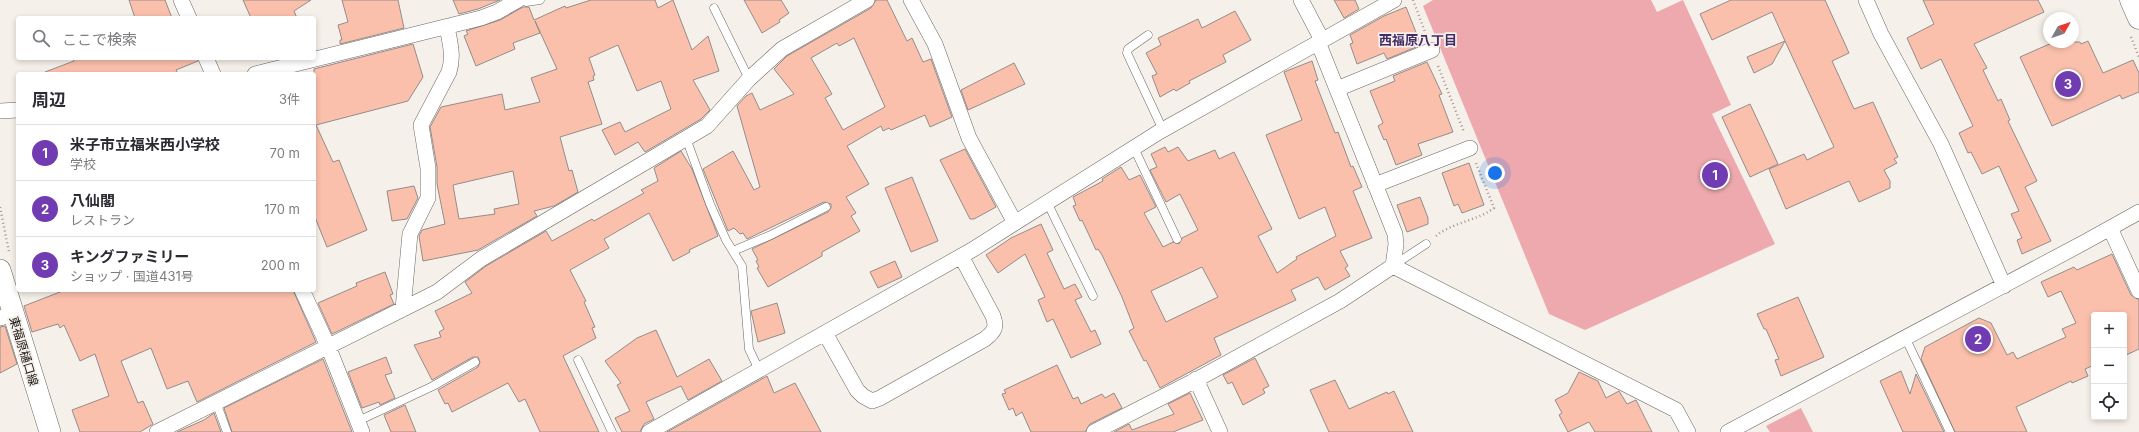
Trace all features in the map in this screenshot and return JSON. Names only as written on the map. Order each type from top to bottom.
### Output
[{"type":"highway","points":[[2132,0],[2139,18]]},
{"type":"main road","name":"東福原樋口線","points":[[5,261],[6,316],[50,432]]},
{"type":"street","points":[[181,0],[188,16]]},
{"type":"street","points":[[316,59],[489,16],[518,0]]},
{"type":"street","points":[[157,432],[437,292],[481,259],[707,126],[749,79],[782,49],[867,0]]},
{"type":"street","points":[[911,0],[935,44],[969,138],[1015,223]]},
{"type":"street","points":[[1094,432],[1340,301],[1393,266],[1396,244],[1395,234],[1337,89],[1320,41],[1301,0]]},
{"type":"street","points":[[649,432],[961,256],[1163,130],[1394,0]]},
{"type":"street","points":[[1866,0],[1881,34],[1941,144],[2004,286]]},
{"type":"street","points":[[403,309],[410,234],[428,198],[428,168],[421,125],[449,72],[452,50],[447,27]]},
{"type":"street","points":[[1337,89],[1432,50]]},
{"type":"street","points":[[207,60],[212,72]]},
{"type":"street","points":[[262,72],[311,60]]},
{"type":"street","points":[[0,112],[16,110]]},
{"type":"street","points":[[1375,185],[1470,148]]},
{"type":"street","points":[[1728,432],[1905,337],[2004,286],[2139,212]]},
{"type":"street","points":[[2110,228],[2139,291]]},
{"type":"street","points":[[825,333],[856,390],[872,401],[986,339],[994,332],[996,324],[961,256]]},
{"type":"street","points":[[1393,266],[1676,410],[1688,432]]},
{"type":"street","points":[[303,292],[328,346],[360,426]]},
{"type":"street","points":[[1196,379],[1220,432]]},
{"type":"lane","points":[[522,0],[526,2],[540,0]]},
{"type":"lane","points":[[714,8],[749,79]]},
{"type":"lane","points":[[1148,36],[1128,49],[1127,53],[1163,130]]},
{"type":"lane","points":[[686,138],[710,204],[742,266],[749,349],[759,370]]},
{"type":"lane","points":[[1134,148],[1178,239]]},
{"type":"lane","points":[[1048,202],[1093,296]]},
{"type":"lane","points":[[733,251],[771,235],[826,207]]},
{"type":"lane","points":[[1393,266],[1426,244]]},
{"type":"lane","points":[[1905,337],[1950,432]]},
{"type":"lane","points":[[578,360],[612,432]]},
{"type":"lane","points":[[360,426],[474,362]]},
{"type":"lane","points":[[216,402],[227,432]]},
{"type":"path","points":[[0,207],[5,261]]},
{"type":"shaded area","points":[[1433,0],[1651,0],[1657,12],[1683,0],[1731,105],[1712,114],[1775,244],[1585,330],[1549,314],[1423,6]]},
{"type":"shaded area","points":[[1801,408],[1813,432],[1770,432],[1766,426]]},
{"type":"building","points":[[129,0],[165,0],[171,16],[134,16]]},
{"type":"building","points":[[243,0],[311,0],[294,11],[296,16],[250,16]]},
{"type":"building","points":[[342,0],[398,0],[404,28],[340,44],[340,40],[342,40],[338,25],[348,22]]},
{"type":"building","points":[[453,0],[500,0],[478,9],[459,14]]},
{"type":"building","points":[[591,0],[655,0],[658,8],[673,0],[692,50],[708,36],[719,71],[693,80],[710,110],[701,119],[645,152],[638,142],[615,155],[602,130],[620,122],[625,132],[671,109],[661,81],[637,91],[618,45],[589,58],[595,75],[593,76],[594,80],[588,82],[602,124],[560,137],[569,171],[572,170],[578,192],[554,206],[534,211],[537,216],[478,250],[423,261],[419,236],[422,230],[445,224],[437,184],[437,167],[430,127],[441,107],[502,94],[505,110],[540,102],[531,78],[557,69],[535,21],[540,33],[513,43],[515,49],[476,66],[464,36],[468,34],[466,31],[500,20],[523,7],[529,7],[534,20],[565,6],[566,8]],"holes":[[[513,171],[519,204],[494,209],[495,214],[459,219],[453,185]]]},
{"type":"building","points":[[744,0],[781,0],[789,13],[779,20],[780,22],[762,33]]},
{"type":"building","points":[[876,0],[887,0],[907,41],[912,38],[923,62],[931,59],[952,117],[930,127],[925,115],[891,130],[889,128],[883,131],[881,126],[847,146],[869,184],[846,197],[856,213],[851,216],[860,231],[822,252],[822,256],[768,287],[757,268],[759,267],[756,261],[758,260],[752,249],[828,212],[831,208],[831,204],[824,202],[747,239],[743,233],[740,234],[734,228],[728,231],[703,169],[733,151],[754,190],[760,187],[737,106],[746,96],[752,93],[760,110],[794,94],[774,69],[787,56],[871,8]],"holes":[[[854,38],[885,107],[843,130],[825,98],[832,94],[811,58],[837,43],[839,46]]]},
{"type":"building","points":[[1334,0],[1355,0],[1359,9],[1344,18]]},
{"type":"building","points":[[1731,0],[1825,0],[1849,53],[1832,61],[1854,109],[1873,102],[1898,157],[1894,159],[1897,163],[1884,170],[1890,181],[1890,188],[1859,202],[1849,181],[1786,209],[1769,169],[1804,154],[1807,160],[1834,147],[1772,12],[1712,40],[1700,14]]},
{"type":"building","points":[[1923,0],[2038,0],[2044,12],[1974,44],[1987,68],[1983,70],[1998,101],[2001,99],[2010,120],[2008,121],[2037,181],[2025,187],[2051,241],[2022,254],[2017,240],[2022,238],[2011,214],[2019,211],[1999,166],[1982,174],[1971,152],[1968,153],[1959,133],[1973,126],[1941,59],[1921,69],[1907,38],[1934,24]]},
{"type":"building","points":[[1406,7],[1421,45],[1387,59],[1384,53],[1357,64],[1350,44],[1353,43],[1350,35],[1384,16]]},
{"type":"building","points":[[1235,11],[1251,40],[1223,55],[1226,62],[1189,81],[1190,83],[1176,91],[1174,89],[1160,97],[1152,76],[1157,74],[1146,53],[1161,45],[1158,38],[1198,19],[1202,28]]},
{"type":"building","points":[[1785,41],[1772,64],[1754,73],[1747,57]]},
{"type":"building","points":[[2088,41],[2103,73],[2133,60],[2139,73],[2139,92],[2122,99],[2120,95],[2052,126],[2020,57],[2043,47],[2079,48],[2079,42],[2081,44]]},
{"type":"building","points":[[413,44],[423,77],[408,101],[316,125],[316,72],[314,72],[314,69]]},
{"type":"building","points":[[74,61],[198,61],[176,70],[177,72],[45,72]]},
{"type":"building","points":[[1312,61],[1318,80],[1315,81],[1335,133],[1338,132],[1351,167],[1353,166],[1362,187],[1353,191],[1372,238],[1340,251],[1348,266],[1345,268],[1350,276],[1325,290],[1318,277],[1291,290],[1296,300],[1214,338],[1221,355],[1160,388],[1129,331],[1134,328],[1122,297],[1102,255],[1098,249],[1096,250],[1082,220],[1080,221],[1073,206],[1076,205],[1073,197],[1103,181],[1102,179],[1121,167],[1129,180],[1140,175],[1156,207],[1144,213],[1163,247],[1173,242],[1179,244],[1182,238],[1198,230],[1180,194],[1166,202],[1150,170],[1157,167],[1151,154],[1165,147],[1168,152],[1178,147],[1188,161],[1215,150],[1219,159],[1234,152],[1272,229],[1258,236],[1277,273],[1297,259],[1296,257],[1336,236],[1325,207],[1299,219],[1266,135],[1302,120],[1284,72]],"holes":[[[1202,267],[1218,297],[1166,322],[1151,291]]]},
{"type":"building","points":[[1427,62],[1442,94],[1439,95],[1453,132],[1418,144],[1422,155],[1396,165],[1386,139],[1384,140],[1378,126],[1383,123],[1370,91],[1395,81],[1393,76]]},
{"type":"building","points":[[1014,63],[1025,84],[968,110],[961,90]]},
{"type":"building","points":[[1750,104],[1778,164],[1750,177],[1722,117]]},
{"type":"building","points":[[316,125],[333,162],[339,160],[367,230],[327,247],[316,220]]},
{"type":"building","points":[[965,149],[996,207],[974,219],[970,219],[940,160]]},
{"type":"building","points":[[681,151],[692,169],[718,236],[689,250],[690,252],[673,261],[649,213],[604,239],[609,248],[570,270],[586,301],[584,302],[595,327],[592,328],[596,338],[563,356],[599,432],[540,432],[525,399],[519,402],[508,383],[452,412],[448,403],[445,404],[438,390],[478,367],[480,362],[478,357],[473,357],[432,380],[414,345],[441,337],[439,332],[444,329],[435,311],[472,293],[465,282],[486,266],[546,231],[552,241],[592,219],[594,221],[644,193],[641,190],[658,181],[654,168]]},
{"type":"building","points":[[1469,163],[1484,205],[1462,213],[1458,204],[1454,206],[1442,173]]},
{"type":"building","points":[[912,177],[938,241],[911,252],[885,188]]},
{"type":"building","points":[[414,186],[418,198],[407,219],[392,221],[387,191]]},
{"type":"building","points":[[1420,197],[1428,218],[1428,224],[1407,232],[1397,205]]},
{"type":"building","points":[[1041,224],[1053,250],[1047,253],[1064,289],[1075,284],[1082,297],[1075,300],[1091,332],[1095,330],[1101,344],[1071,358],[1053,319],[1047,322],[1038,300],[1045,297],[1025,254],[998,273],[986,255],[1011,238]]},
{"type":"building","points":[[2112,254],[2131,295],[2139,300],[2139,349],[2127,355],[2127,312],[2091,312],[2091,366],[2085,369],[2088,376],[2072,383],[2071,381],[2016,407],[2027,432],[1955,432],[1921,359],[1925,347],[1979,318],[1991,323],[2007,355],[2013,352],[2017,359],[2066,337],[2062,329],[2076,323],[2061,291],[2048,297],[2041,282],[2074,267],[2077,270]]},
{"type":"building","points":[[895,261],[902,277],[878,288],[870,272]]},
{"type":"building","points":[[385,272],[393,294],[390,295],[394,304],[332,334],[318,303],[357,286],[356,283]]},
{"type":"building","points":[[60,292],[294,292],[316,342],[197,402],[188,381],[167,389],[151,348],[121,361],[138,403],[143,401],[153,424],[140,432],[80,432],[72,410],[109,396],[95,354],[80,361],[64,325],[60,328],[58,324],[32,332],[24,306]]},
{"type":"building","points":[[1798,297],[1824,357],[1781,376],[1775,360],[1779,359],[1766,329],[1764,329],[1757,314]]},
{"type":"building","points":[[777,303],[785,333],[758,342],[751,311]]},
{"type":"building","points":[[5,326],[17,364],[0,373],[0,327]]},
{"type":"building","points":[[656,330],[677,377],[709,359],[722,381],[688,400],[681,386],[646,402],[654,419],[644,424],[640,432],[622,432],[615,418],[630,411],[617,385],[621,383],[605,361],[637,338]]},
{"type":"building","points":[[386,357],[392,373],[385,375],[395,398],[380,405],[379,402],[362,408],[348,372]]},
{"type":"building","points":[[1255,358],[1269,386],[1263,389],[1265,393],[1243,405],[1232,382],[1228,384],[1223,375]]},
{"type":"building","points":[[323,359],[352,432],[232,432],[224,408]]},
{"type":"building","points":[[1057,365],[1073,399],[1078,397],[1081,404],[1102,394],[1105,398],[1114,393],[1122,408],[1090,424],[1085,432],[1031,432],[1022,412],[1016,416],[1013,408],[1009,410],[1002,394],[1006,393],[1004,390]]},
{"type":"building","points":[[1901,371],[1910,394],[1916,374],[1944,432],[1903,432],[1880,381]]},
{"type":"building","points":[[1579,372],[1598,381],[1606,398],[1619,391],[1627,404],[1636,400],[1652,432],[1595,432],[1589,422],[1568,432],[1559,415],[1562,413],[1555,400],[1568,393]]},
{"type":"building","points":[[767,376],[774,393],[795,383],[821,432],[667,432]]},
{"type":"building","points":[[1335,380],[1349,409],[1387,392],[1388,394],[1394,391],[1413,432],[1329,432],[1310,390]]},
{"type":"building","points":[[1190,393],[1203,420],[1173,432],[1114,432],[1129,424],[1132,430],[1174,414],[1168,404]]},
{"type":"building","points":[[405,405],[416,432],[391,432],[384,415]]},
{"type":"building","points":[[214,413],[221,432],[177,432],[204,420]]},
{"type":"place","name":"キングファミリー","points":[[2068,84]]},
{"type":"place","name":"米子市立福米西小学校","points":[[1715,175]]},
{"type":"place","name":"八仙閣","points":[[1978,339]]},
{"type":"district","name":"西福原八丁目","points":[[1418,40]]}]
